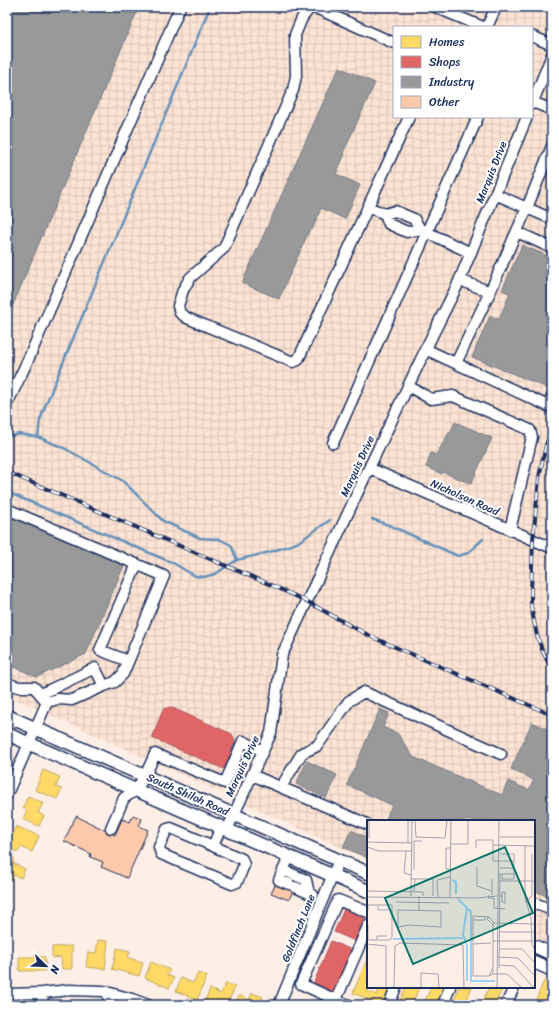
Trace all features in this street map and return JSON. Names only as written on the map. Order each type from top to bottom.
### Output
[{"type":"main road","name":"South Shiloh Road","points":[[7,716],[367,873]]},
{"type":"main road","name":"South Shiloh Road","points":[[7,734],[367,891]]},
{"type":"main road","points":[[535,946],[552,954]]},
{"type":"main road","points":[[535,962],[552,970]]},
{"type":"street","points":[[7,401],[9,400],[28,360],[180,7]]},
{"type":"street","points":[[435,7],[481,26]]},
{"type":"street","points":[[487,26],[496,7]]},
{"type":"street","points":[[393,43],[318,9],[310,8],[302,18],[295,35],[296,76],[293,90],[224,248],[190,278],[182,290],[178,306],[180,313],[187,318],[294,362],[298,360],[409,118]]},
{"type":"street","points":[[533,37],[552,44]]},
{"type":"street","points":[[533,101],[552,55]]},
{"type":"street","points":[[533,103],[552,110]]},
{"type":"street","points":[[332,443],[423,230],[478,118]]},
{"type":"street","name":"Marquis Drive","points":[[213,846],[234,814],[271,733],[282,656],[369,468],[460,280],[527,118]]},
{"type":"street","points":[[456,364],[517,232],[552,146]]},
{"type":"street","points":[[495,194],[552,219]]},
{"type":"street","points":[[368,207],[385,214],[395,211],[414,219],[423,230],[470,253]]},
{"type":"street","points":[[385,214],[389,224],[407,232],[423,230]]},
{"type":"street","points":[[517,232],[552,248]]},
{"type":"street","points":[[460,280],[490,292]]},
{"type":"street","points":[[425,350],[548,406],[552,397]]},
{"type":"street","points":[[408,386],[431,399],[453,396],[530,430],[532,437],[510,530]]},
{"type":"street","name":"Nicholson Road","points":[[369,468],[552,548]]},
{"type":"street","points":[[7,509],[164,576],[123,674],[115,682],[72,700],[44,698],[34,687],[18,688],[7,683]]},
{"type":"street","points":[[128,661],[100,650],[137,564]]},
{"type":"street","points":[[7,794],[36,728],[44,698],[95,668],[104,686]]},
{"type":"street","points":[[282,787],[302,753],[317,746],[349,701],[364,692],[501,754]]},
{"type":"street","points":[[111,828],[124,798],[136,790],[145,776],[155,754],[225,783],[243,741],[263,751]]},
{"type":"street","points":[[252,774],[367,824]]},
{"type":"street","points":[[171,828],[213,846],[242,858],[244,865],[236,882],[232,884],[161,854],[159,847],[167,829],[171,828]]},
{"type":"street","points":[[289,857],[279,880],[323,899]]},
{"type":"street","name":"Goldfinch Lane","points":[[279,1005],[339,860]]},
{"type":"street","points":[[283,870],[306,880],[309,893]]},
{"type":"street","points":[[301,984],[338,900],[367,912]]},
{"type":"street","points":[[535,903],[552,910]]},
{"type":"street","points":[[336,1000],[367,928]]},
{"type":"street","points":[[290,980],[349,1005]]},
{"type":"street","points":[[389,1005],[396,988]]},
{"type":"street","points":[[442,1005],[450,988]]},
{"type":"street","points":[[506,1005],[514,988]]},
{"type":"street","points":[[7,994],[42,993],[69,990],[103,991],[132,998],[148,1005]]},
{"type":"street","points":[[108,992],[108,1005]]},
{"type":"street","points":[[42,993],[43,1005]]},
{"type":"shaded area","points":[[7,7],[552,7],[552,945],[535,937],[535,820],[367,820],[367,860],[7,695]]},
{"type":"building: Homes","points":[[43,770],[60,777],[56,787],[62,789],[57,799],[35,790]]},
{"type":"building: Homes","points":[[28,796],[43,803],[38,813],[44,816],[39,826],[23,819],[27,810],[23,807]]},
{"type":"building: Homes","points":[[16,826],[39,836],[32,852],[21,847],[18,852],[7,848]]},
{"type":"building: Homes","points":[[7,856],[15,859],[13,863],[25,869],[21,878],[14,875],[11,881],[7,879]]},
{"type":"building: Homes","points":[[98,940],[108,941],[105,969],[86,967],[88,952],[96,953]]},
{"type":"building: Homes","points":[[72,946],[72,969],[62,969],[61,957],[52,958],[52,947]]},
{"type":"building: Homes","points":[[117,948],[130,951],[128,958],[143,962],[139,976],[112,969]]},
{"type":"building: Homes","points":[[19,957],[45,957],[45,971],[19,971]]},
{"type":"building: Homes","points":[[367,959],[367,988],[368,988],[367,991],[377,995],[380,988],[394,988],[386,1005],[381,1005],[353,993]]},
{"type":"building: Homes","points":[[151,962],[170,970],[167,975],[174,978],[169,988],[145,978]]},
{"type":"building: Homes","points":[[198,973],[207,976],[197,1000],[176,991],[181,978],[193,983]]},
{"type":"building: Homes","points":[[544,981],[552,985],[552,1005],[541,1005],[535,1002]]},
{"type":"building: Homes","points":[[226,983],[235,987],[227,1005],[215,1005],[205,1001],[210,989],[221,994]]},
{"type":"building: Homes","points":[[406,988],[419,988],[412,1005],[398,1005]]},
{"type":"building: Homes","points":[[431,988],[444,988],[436,1005],[423,1005]]},
{"type":"building: Homes","points":[[459,988],[472,988],[465,1005],[452,1005]]},
{"type":"building: Homes","points":[[489,988],[503,988],[495,1005],[481,1005]]},
{"type":"building: Homes","points":[[252,993],[263,997],[259,1005],[235,1005],[239,995],[249,1000]]},
{"type":"building: Shops","points":[[170,707],[232,734],[235,742],[224,769],[152,738],[163,709]]},
{"type":"building: Shops","points":[[344,909],[365,918],[355,941],[334,932]]},
{"type":"building: Shops","points":[[331,941],[352,950],[332,996],[312,987]]},
{"type":"building: Industry","points":[[7,7],[139,7],[7,319]]},
{"type":"building: Industry","points":[[339,67],[375,83],[343,153],[345,154],[336,174],[360,185],[345,219],[321,208],[279,299],[242,283]]},
{"type":"building: Industry","points":[[522,245],[552,258],[552,385],[550,389],[472,357],[490,316],[499,319],[510,293],[502,290]]},
{"type":"building: Industry","points":[[455,422],[492,438],[471,484],[443,472],[442,474],[426,467],[431,453],[436,455]]},
{"type":"building: Industry","points":[[7,512],[125,563],[86,654],[37,677],[7,664]]},
{"type":"building: Industry","points":[[380,709],[389,713],[383,727],[398,734],[413,757],[502,795],[508,781],[529,790],[534,780],[511,769],[532,722],[552,731],[552,899],[535,890],[535,820],[385,820],[392,805],[347,785]]},
{"type":"building: Industry","points":[[307,761],[337,775],[326,798],[296,784]]},
{"type":"building: Industry","points":[[351,830],[367,838],[367,858],[343,847]]},
{"type":"building: Other","points":[[133,815],[142,819],[139,826],[148,830],[127,878],[101,867],[103,862],[90,857],[91,854],[64,841],[76,816],[115,835],[122,819],[130,822]]},
{"type":"building: Other","points":[[290,880],[296,883],[289,900],[271,893],[275,885],[286,889]]},
{"type":"waterway","points":[[38,437],[40,420],[46,404],[210,7]]},
{"type":"waterway","points":[[7,437],[19,434],[38,437],[66,449],[123,481],[163,521],[200,538],[219,539],[231,545],[237,560]]},
{"type":"waterway","points":[[7,492],[173,563],[195,576],[204,577],[215,574],[237,560],[270,552],[297,543],[330,520]]},
{"type":"waterway","points":[[372,519],[458,556],[468,553],[483,539]]},
{"type":"railway","points":[[552,430],[546,445],[539,477],[533,540],[531,592],[531,606],[537,636],[552,670]]},
{"type":"railway","points":[[7,472],[278,588],[308,602],[372,637],[552,715]]}]
